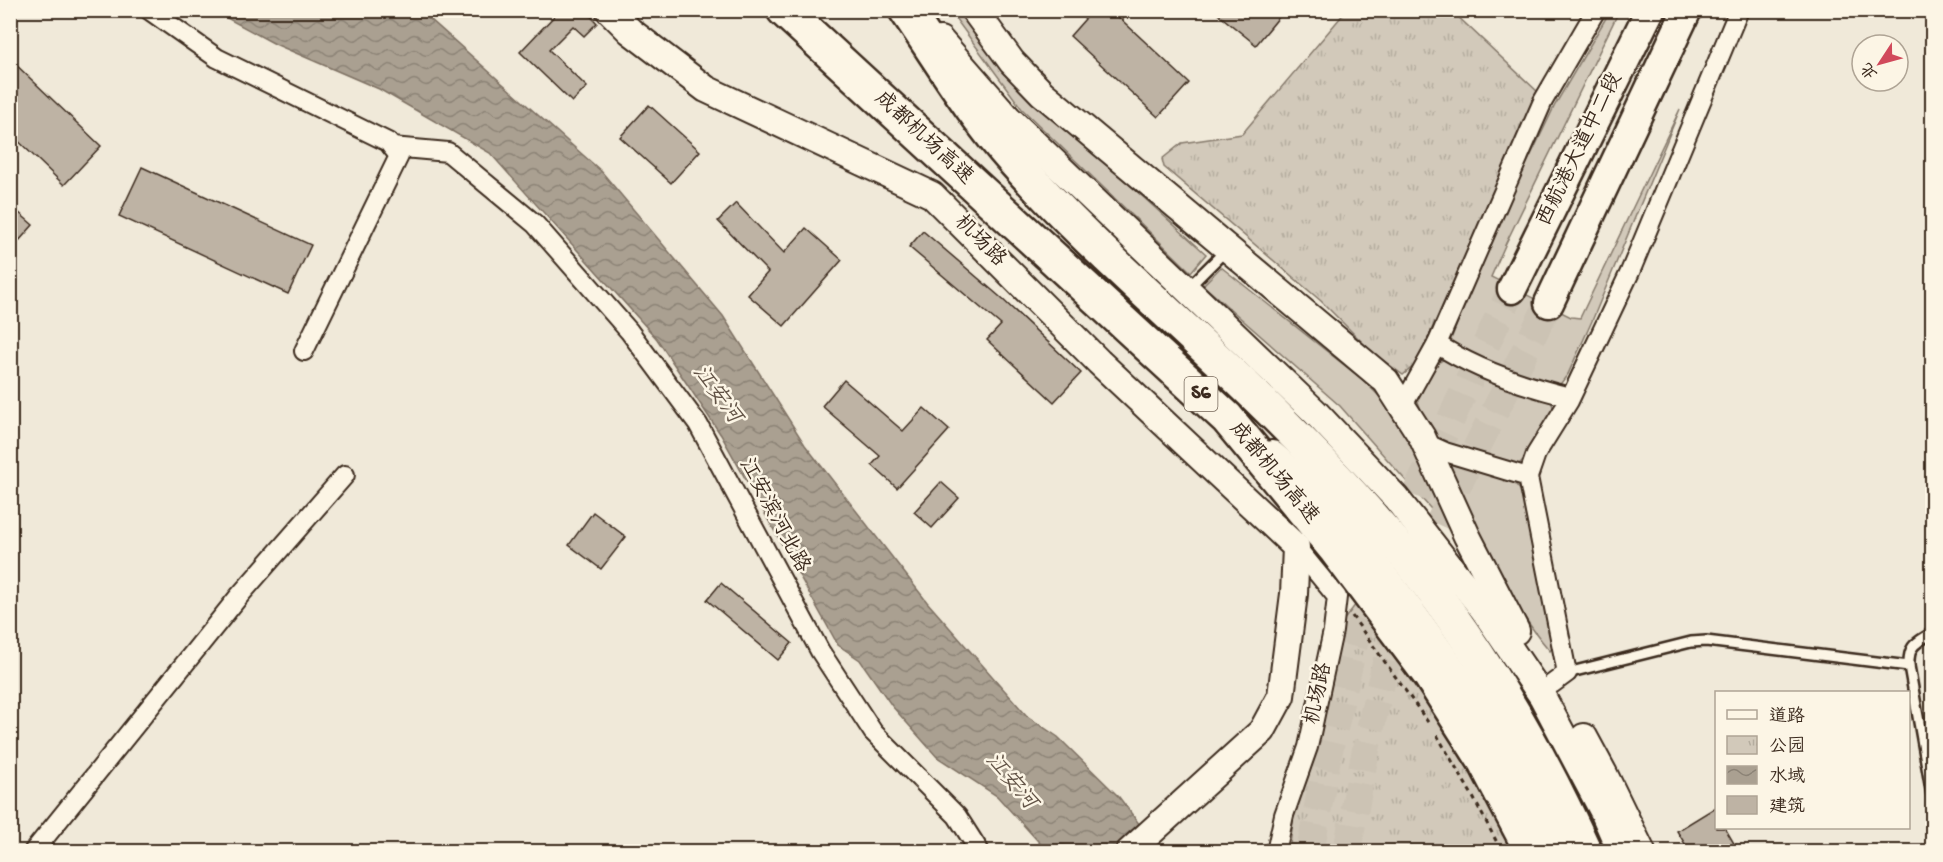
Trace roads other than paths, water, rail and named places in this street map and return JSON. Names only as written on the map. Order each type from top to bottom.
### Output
[{"type":"highway","name":"成都机场高速","points":[[784,10],[1227,418],[1336,550],[1429,674],[1485,762],[1532,852]]},
{"type":"highway","name":"成都机场高速","points":[[906,10],[990,133],[1015,162],[1062,211],[1262,403],[1401,551],[1462,633],[1499,689],[1566,810],[1585,852]]},
{"type":"main road","name":"机场路","points":[[609,10],[630,31],[706,88],[932,195],[1296,547],[1294,594],[1281,696],[1262,731],[1129,852]]},
{"type":"main road","points":[[914,10],[1009,119],[1315,412],[1466,570],[1516,631],[1560,679],[1574,720],[1604,774],[1642,852]]},
{"type":"main road","points":[[974,10],[1012,62],[1042,93],[1386,381],[1425,443],[1467,536],[1516,631]]},
{"type":"main road","name":"西航港大道中二段","points":[[1512,289],[1650,10]]},
{"type":"main road","points":[[1549,303],[1687,10]]},
{"type":"main road","points":[[1227,418],[1286,467],[1356,539],[1443,654],[1515,770],[1556,852]]},
{"type":"main road","points":[[1396,498],[1483,609],[1542,696],[1599,803],[1621,852]]},
{"type":"street","points":[[149,10],[217,58],[388,142],[399,156],[304,351]]},
{"type":"street","points":[[1402,407],[1437,344],[1544,101],[1596,10]]},
{"type":"street","points":[[1560,679],[1528,477],[1536,454],[1570,397],[1630,272],[1739,10]]},
{"type":"street","name":"江安滨河北路","points":[[392,147],[448,152],[536,224],[629,331],[698,424],[820,651],[873,732],[957,816],[980,852]]},
{"type":"street","points":[[1437,344],[1485,369],[1570,397]]},
{"type":"street","points":[[1425,443],[1445,452],[1528,477]]},
{"type":"street","points":[[33,852],[240,595],[345,474]]},
{"type":"street","name":"机场路","points":[[1276,852],[1284,814],[1308,747],[1334,631],[1337,597],[1296,547]]},
{"type":"lane","points":[[1195,281],[1227,249]]},
{"type":"lane","points":[[1932,633],[1915,643],[1908,653],[1908,666],[1932,795]]},
{"type":"lane","points":[[1560,679],[1691,642],[1706,640],[1908,666]]},
{"type":"water","name":"江安河","points":[[214,11],[411,11],[431,20],[601,171],[723,316],[805,445],[927,602],[1027,716],[1058,737],[1119,797],[1155,845],[1157,851],[1047,851],[997,796],[937,757],[892,706],[860,660],[838,645],[721,435],[657,339],[490,153],[379,89],[275,44]]},
{"type":"tunnel","points":[[1397,534],[1512,289]]},
{"type":"tunnel","points":[[1421,563],[1549,303]]},
{"type":"tunnel","points":[[1310,852],[1326,763],[1354,643],[1378,579]]},
{"type":"tunnel","points":[[1347,852],[1377,701],[1402,611]]}]
